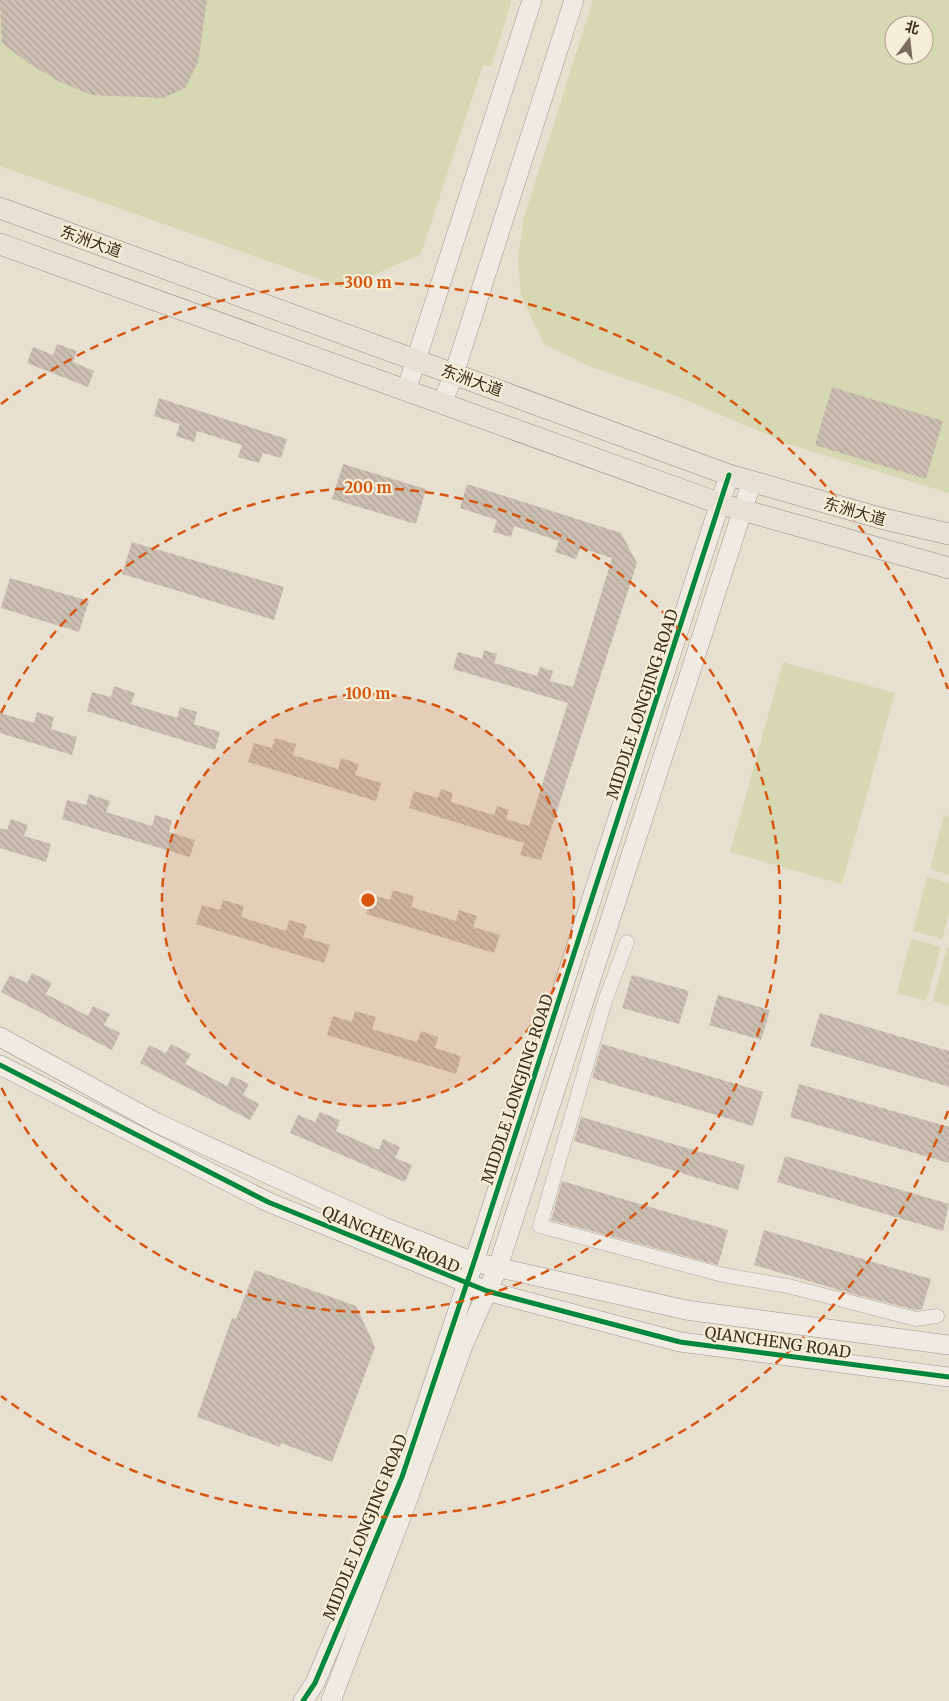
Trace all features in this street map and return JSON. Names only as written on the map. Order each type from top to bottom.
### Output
[{"type":"main road","name":"东洲大道","points":[[0,208],[729,474],[880,518],[949,534]]},
{"type":"main road","name":"东洲大道","points":[[0,244],[721,504],[949,568]]},
{"type":"street","points":[[406,390],[532,0]]},
{"type":"street","points":[[442,403],[454,374],[574,0]]},
{"type":"street","name":"MIDDLE LONGJING ROAD","points":[[303,1701],[315,1682],[394,1500],[474,1262],[721,504],[729,474]]},
{"type":"street","name":"MIDDLE LONGJING ROAD","points":[[331,1701],[406,1504],[463,1346],[498,1267],[741,510],[752,481]]},
{"type":"street","points":[[627,942],[605,1001],[540,1226],[723,1275],[788,1286],[916,1319],[937,1316]]},
{"type":"street","name":"QIANCHENG ROAD","points":[[0,1037],[157,1124],[384,1227],[474,1262],[686,1310],[949,1345]]},
{"type":"street","name":"QIANCHENG ROAD","points":[[0,1065],[268,1202],[487,1291],[680,1342],[949,1377]]},
{"type":"green space","points":[[0,0],[512,0],[491,67],[483,65],[421,254],[344,288],[0,166]]},
{"type":"green space","points":[[593,0],[949,0],[949,493],[794,446],[679,397],[591,367],[544,344],[521,296],[518,258],[524,217]]},
{"type":"green space","points":[[783,662],[895,693],[842,884],[730,852]]},
{"type":"green space","points":[[944,815],[949,817],[949,875],[930,869]]},
{"type":"green space","points":[[927,877],[949,883],[949,913],[942,939],[913,931]]},
{"type":"green space","points":[[911,939],[941,947],[926,1001],[897,993]]},
{"type":"green space","points":[[947,947],[949,948],[949,1006],[933,1001]]},
{"type":"building","points":[[0,0],[207,0],[198,62],[185,88],[163,98],[92,95],[60,82],[28,63],[2,43]]},
{"type":"building","points":[[57,344],[77,351],[73,362],[94,371],[88,387],[27,363],[33,347],[53,355]]},
{"type":"building","points":[[832,387],[943,421],[926,479],[815,445]]},
{"type":"building","points":[[159,398],[287,439],[281,458],[263,453],[259,463],[238,457],[242,445],[197,431],[194,442],[176,436],[180,424],[154,416]]},
{"type":"building","points":[[343,464],[426,489],[416,524],[332,499]]},
{"type":"building","points":[[467,484],[621,533],[637,563],[541,860],[520,855],[524,843],[409,808],[414,791],[438,798],[441,789],[453,793],[451,802],[494,815],[497,806],[509,810],[506,819],[529,826],[568,703],[453,669],[458,652],[482,659],[484,650],[497,654],[494,663],[537,676],[540,667],[553,671],[550,681],[573,687],[612,558],[580,548],[576,559],[555,552],[559,541],[514,526],[511,537],[493,532],[497,520],[460,508]]},
{"type":"building","points":[[132,542],[284,587],[274,620],[122,574]]},
{"type":"building","points":[[10,578],[89,601],[79,632],[1,608]]},
{"type":"building","points":[[114,686],[135,693],[131,704],[177,718],[180,707],[197,712],[194,724],[220,732],[215,750],[87,711],[92,692],[111,697]]},
{"type":"building","points":[[37,712],[54,717],[51,729],[77,737],[72,755],[0,733],[0,713],[34,723]]},
{"type":"building","points":[[275,738],[296,744],[293,755],[338,769],[341,758],[359,764],[355,775],[381,783],[376,801],[248,762],[254,743],[272,748]]},
{"type":"building","points":[[89,794],[110,801],[106,812],[152,826],[155,815],[172,820],[169,832],[195,840],[190,857],[62,819],[67,800],[86,805]]},
{"type":"building","points":[[11,819],[28,825],[24,836],[51,844],[46,862],[0,848],[0,828],[7,830]]},
{"type":"building","points":[[393,890],[414,896],[411,907],[456,921],[459,910],[477,916],[473,927],[500,935],[494,953],[366,914],[372,895],[390,900]]},
{"type":"building","points":[[223,900],[244,906],[241,917],[286,931],[289,920],[307,925],[303,937],[330,945],[324,963],[196,924],[202,905],[220,910]]},
{"type":"building","points":[[32,973],[52,983],[46,994],[88,1016],[93,1006],[110,1014],[104,1025],[120,1033],[112,1050],[1,992],[10,975],[27,983]]},
{"type":"building","points":[[632,975],[689,991],[679,1024],[622,1008]]},
{"type":"building","points":[[718,995],[770,1010],[761,1040],[709,1025]]},
{"type":"building","points":[[355,1011],[376,1017],[372,1029],[417,1042],[421,1031],[438,1037],[435,1048],[461,1056],[456,1074],[327,1035],[333,1016],[352,1022]]},
{"type":"building","points":[[820,1013],[949,1051],[949,1087],[810,1046]]},
{"type":"building","points":[[171,1044],[191,1054],[185,1064],[227,1086],[232,1076],[249,1084],[243,1095],[259,1104],[250,1120],[140,1063],[149,1045],[166,1053]]},
{"type":"building","points":[[602,1044],[763,1092],[753,1126],[592,1078]]},
{"type":"building","points":[[799,1084],[949,1127],[949,1163],[790,1117]]},
{"type":"building","points":[[320,1112],[340,1120],[336,1131],[379,1150],[383,1139],[400,1147],[395,1158],[412,1165],[405,1182],[290,1133],[298,1115],[315,1122]]},
{"type":"building","points":[[581,1117],[745,1165],[738,1190],[574,1141]]},
{"type":"building","points":[[785,1156],[949,1204],[943,1231],[777,1182]]},
{"type":"building","points":[[562,1181],[728,1230],[718,1265],[551,1220]]},
{"type":"building","points":[[764,1230],[931,1279],[922,1309],[916,1310],[853,1294],[754,1265]]},
{"type":"building","points":[[255,1270],[356,1306],[375,1347],[332,1462],[281,1443],[280,1447],[197,1417],[232,1318],[236,1319]]},
{"type":"cycle path","points":[[303,1701],[315,1683],[402,1477],[474,1262],[729,475]]},
{"type":"cycle path","points":[[0,1065],[268,1202],[487,1291],[680,1342],[949,1377]]}]
